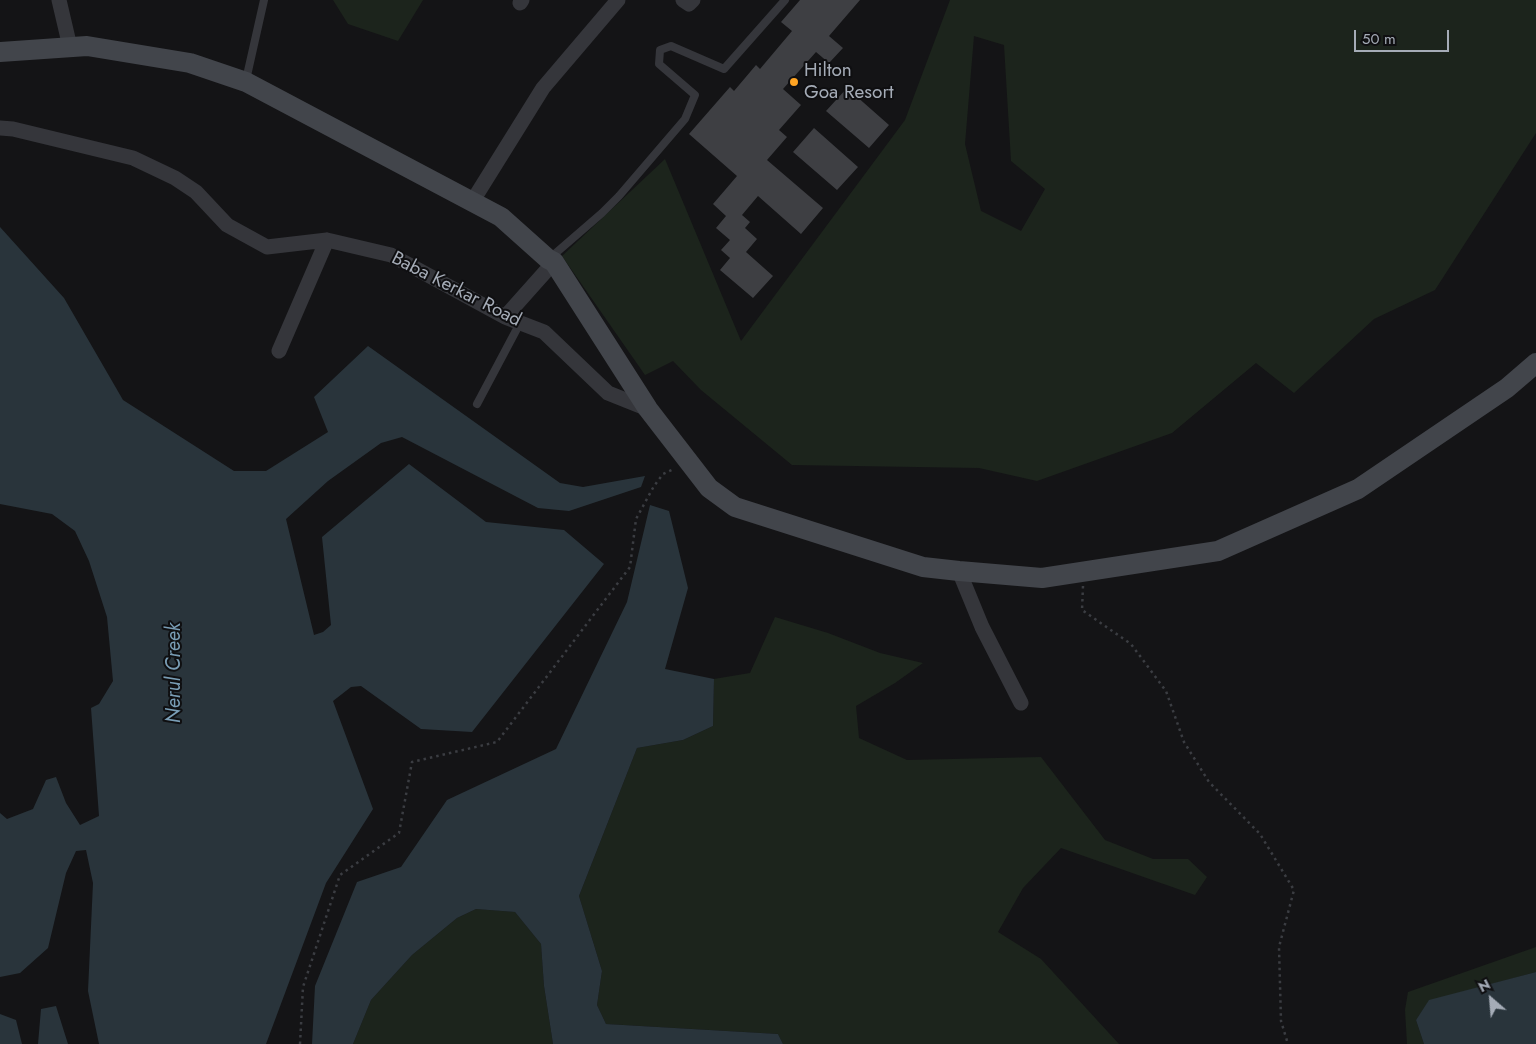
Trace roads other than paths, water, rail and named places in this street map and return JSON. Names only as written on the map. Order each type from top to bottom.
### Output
[{"type":"main road","points":[[0,52],[87,46],[190,63],[246,82],[502,217],[551,261],[648,409],[709,488],[735,507],[923,567],[1042,578],[1218,551],[1358,489],[1507,388],[1536,362]]},
{"type":"street","points":[[59,0],[70,47]]},
{"type":"street","points":[[472,202],[543,88],[618,0]]},
{"type":"street","points":[[683,0],[689,4],[693,0]]},
{"type":"street","name":"Baba Kerkar Road","points":[[0,128],[13,129],[133,158],[175,178],[196,192],[227,225],[267,247],[327,240],[391,255],[505,317],[544,332],[608,394],[648,409]]},
{"type":"street","points":[[279,351],[327,240]]},
{"type":"street","points":[[505,317],[551,261]]},
{"type":"street","points":[[959,570],[982,627],[1022,703]]},
{"type":"lane","points":[[246,82],[264,0]]},
{"type":"lane","points":[[551,261],[602,213],[684,119],[695,95],[660,64],[660,50],[671,46],[724,69],[785,0]]},
{"type":"lane","points":[[477,404],[520,323]]},
{"type":"water","name":"Nerul Creek","points":[[0,227],[64,298],[123,400],[234,471],[266,471],[328,432],[314,397],[368,346],[560,483],[583,487],[645,476],[641,487],[569,511],[538,508],[402,437],[381,443],[328,481],[286,519],[314,635],[323,632],[331,625],[322,537],[409,464],[486,522],[564,530],[604,564],[472,732],[421,729],[361,686],[351,687],[333,701],[373,809],[326,883],[266,1044],[99,1044],[88,991],[93,883],[86,850],[76,851],[66,873],[48,948],[20,973],[0,977],[0,813],[7,819],[33,809],[46,780],[56,777],[66,803],[80,825],[99,816],[91,708],[99,704],[113,681],[107,617],[89,561],[75,531],[52,514],[0,504]]},
{"type":"water","points":[[650,505],[669,511],[688,588],[665,669],[714,679],[713,726],[683,740],[637,748],[579,896],[602,971],[597,1005],[606,1024],[778,1034],[783,1044],[553,1044],[544,986],[541,944],[515,912],[476,909],[457,918],[412,955],[371,1000],[353,1044],[312,1044],[315,986],[357,882],[401,867],[447,800],[556,749],[627,602]]},
{"type":"water","points":[[1536,972],[1536,1044],[1424,1044],[1416,1020],[1429,1000]]},
{"type":"water","points":[[56,1006],[68,1044],[38,1044],[41,1009]]},
{"type":"water","points":[[0,1014],[16,1020],[22,1044],[0,1044]]},
{"type":"place","name":"Hilton Goa Resort","points":[[794,82]]}]
